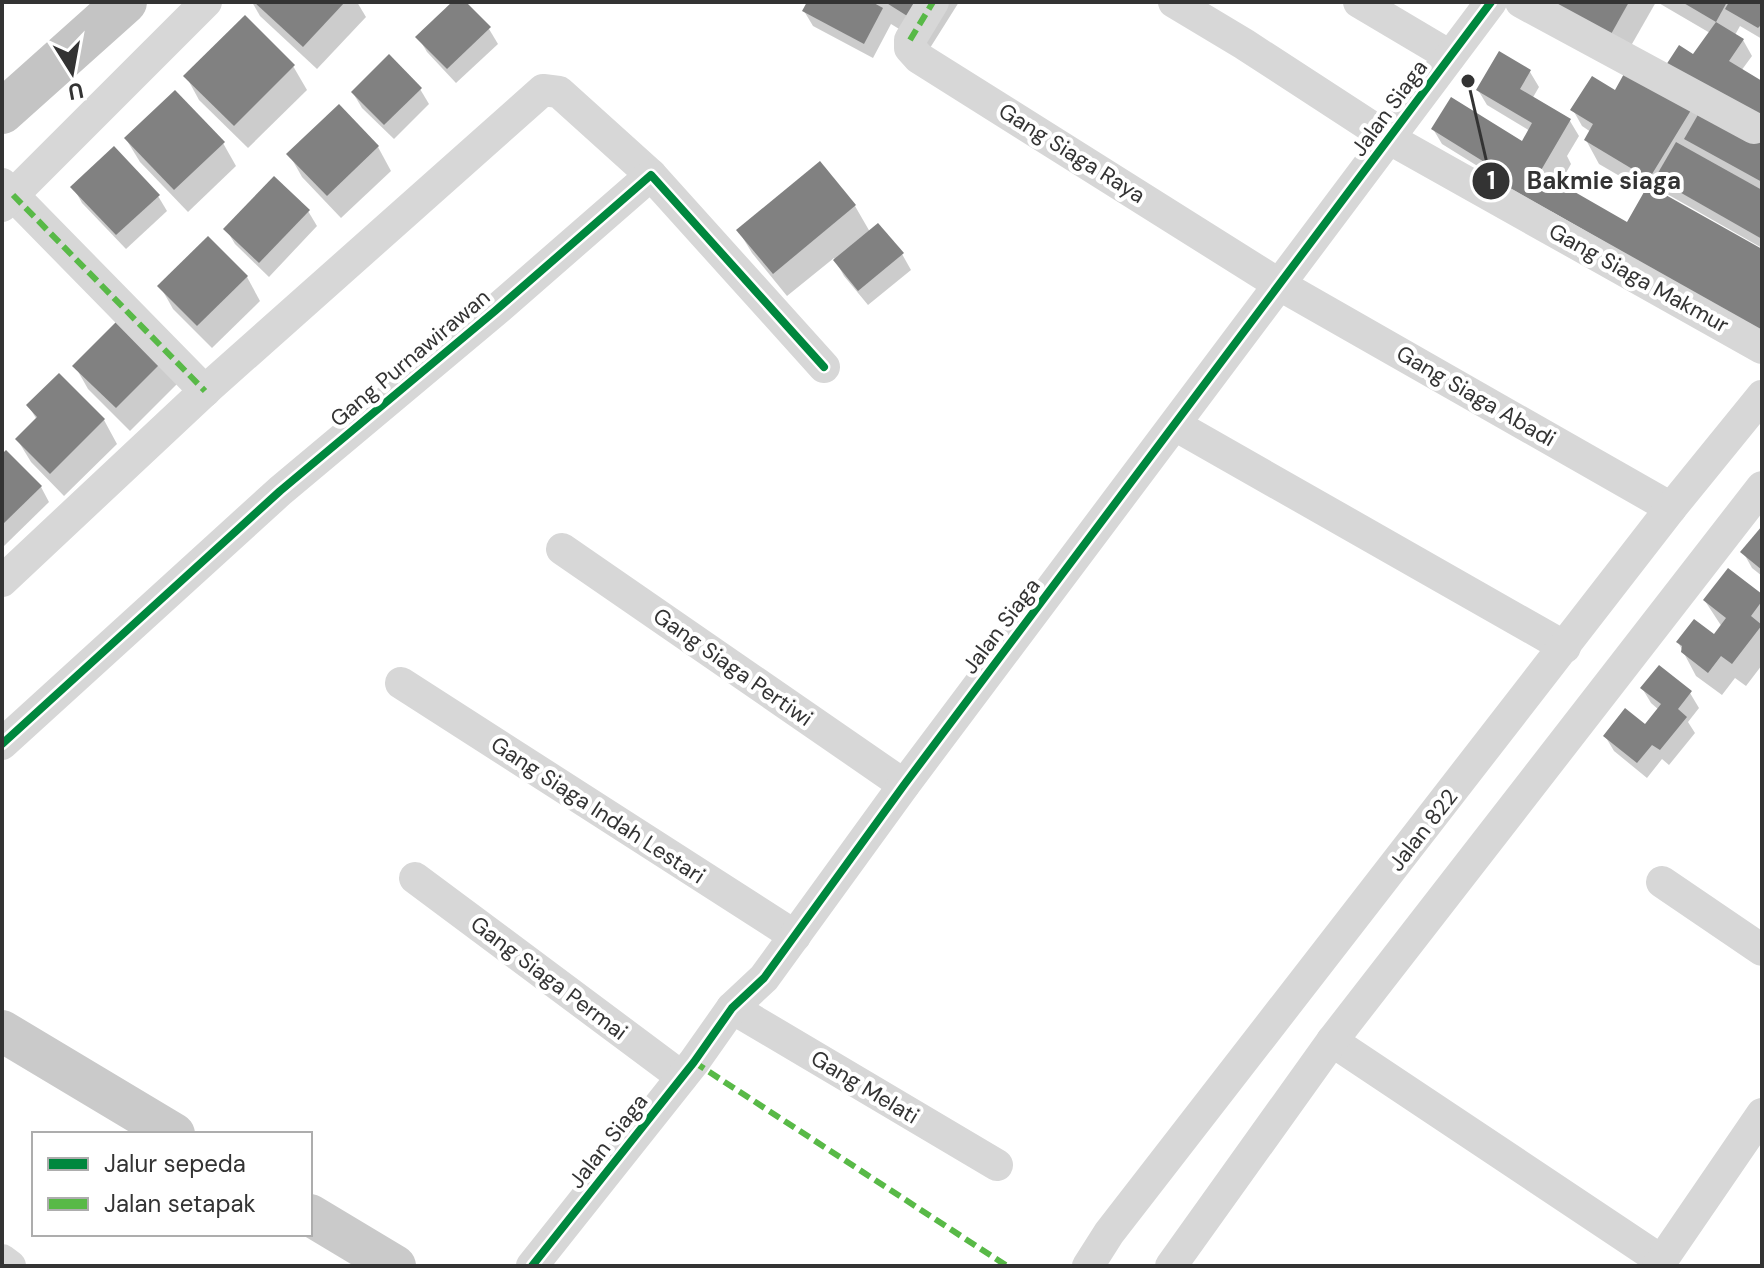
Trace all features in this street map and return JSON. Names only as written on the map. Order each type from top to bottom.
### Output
[{"type":"highway","points":[[2,112],[125,2]]},
{"type":"main road","points":[[7,1044],[170,1132]]},
{"type":"main road","points":[[312,1216],[395,1266]]},
{"type":"street","points":[[205,391],[6,195],[206,2]]},
{"type":"street","name":"Gang Siaga Raya","points":[[933,2],[910,40],[910,48],[919,58],[1280,285]]},
{"type":"street","name":"Gang Siaga Makmur","points":[[1174,2],[1390,139],[1762,348]]},
{"type":"street","points":[[1359,2],[1450,56]]},
{"type":"street","name":"Jalan Siaga","points":[[532,1266],[682,1077],[732,1008],[764,978],[904,785],[1491,2]]},
{"type":"street","points":[[1521,2],[1754,128]]},
{"type":"street","points":[[2,581],[205,391],[543,90],[559,92],[651,175],[824,367]]},
{"type":"street","name":"Gang Purnawirawan","points":[[2,744],[280,491],[651,175]]},
{"type":"street","name":"Gang Siaga Abadi","points":[[1280,285],[1671,508]]},
{"type":"street","name":"Jalan 822","points":[[1088,1266],[1109,1233],[1671,508],[1762,396]]},
{"type":"street","points":[[1175,425],[1565,647]]},
{"type":"street","points":[[1171,1266],[1332,1041],[1762,487]]},
{"type":"street","name":"Gang Siaga Pertiwi","points":[[562,549],[904,785]]},
{"type":"street","name":"Gang Siaga Indah Lestari","points":[[401,683],[795,936]]},
{"type":"street","name":"Gang Siaga Permai","points":[[415,878],[682,1077]]},
{"type":"street","points":[[1662,882],[1762,950]]},
{"type":"street","name":"Gang Melati","points":[[732,1008],[997,1165]]},
{"type":"street","points":[[1332,1041],[1660,1263],[1752,1149],[1762,1114]]},
{"type":"street","points":[[2,1260],[10,1266]]},
{"type":"building","points":[[254,2],[345,2],[303,47]]},
{"type":"building","points":[[452,2],[466,2],[491,27],[447,69],[415,37]]},
{"type":"building","points":[[807,2],[872,2],[883,8],[864,44],[802,11]]},
{"type":"building","points":[[885,2],[922,2],[912,19]]},
{"type":"building","points":[[1535,2],[1629,2],[1606,43]]},
{"type":"building","points":[[1682,2],[1727,2],[1716,22]]},
{"type":"building","points":[[1729,2],[1762,2],[1762,24],[1758,28],[1725,9]]},
{"type":"building","points":[[245,15],[295,65],[234,126],[183,76]]},
{"type":"building","points":[[1716,22],[1744,39],[1729,61],[1762,81],[1762,124],[1666,65],[1679,45],[1693,54]]},
{"type":"building","points":[[1499,51],[1531,70],[1520,89],[1571,119],[1540,172],[1627,222],[1648,185],[1762,249],[1762,332],[1498,181],[1502,173],[1431,129],[1451,97],[1522,141],[1532,123],[1476,90]]},
{"type":"building","points":[[389,54],[422,88],[384,125],[351,92]]},
{"type":"building","points":[[1630,63],[1696,102],[1649,179],[1584,140],[1593,124],[1570,110],[1592,76],[1615,90]]},
{"type":"building","points":[[175,90],[225,142],[174,190],[124,138]]},
{"type":"building","points":[[339,104],[379,146],[327,196],[286,154]]},
{"type":"building","points":[[1703,106],[1762,138],[1762,182],[1684,139]]},
{"type":"building","points":[[1676,142],[1762,190],[1762,239],[1655,178]]},
{"type":"building","points":[[114,146],[160,195],[116,235],[70,187]]},
{"type":"building","points":[[820,161],[856,205],[773,274],[736,230]]},
{"type":"building","points":[[274,176],[310,210],[259,263],[223,229]]},
{"type":"building","points":[[878,223],[904,253],[858,291],[833,260]]},
{"type":"building","points":[[208,236],[248,276],[197,326],[157,286]]},
{"type":"building","points":[[122,316],[165,359],[116,408],[72,366]]},
{"type":"building","points":[[59,373],[105,419],[50,474],[15,439],[37,417],[26,405]]},
{"type":"building","points":[[6,450],[42,486],[2,525],[2,454]]},
{"type":"building","points":[[1762,526],[1762,570],[1740,552]]},
{"type":"building","points":[[1728,568],[1762,594],[1762,601],[1751,616],[1762,625],[1732,664],[1721,656],[1708,673],[1681,652],[1682,646],[1676,642],[1694,619],[1714,634],[1726,618],[1703,600]]},
{"type":"building","points":[[1659,665],[1692,691],[1678,709],[1687,717],[1660,750],[1652,745],[1637,763],[1603,736],[1625,708],[1645,724],[1661,704],[1640,688]]},
{"type":"marked path","points":[[910,40],[933,2]]},
{"type":"marked path","points":[[13,195],[205,391]]},
{"type":"marked path","points":[[694,1062],[1007,1266]]},
{"type":"cycle path","points":[[532,1266],[694,1062],[732,1008],[764,978],[904,785],[1491,2]]},
{"type":"cycle path","points":[[2,744],[280,491],[651,175],[824,367]]},
{"type":"place","name":"Bakmie siaga","points":[[1468,81]]}]
